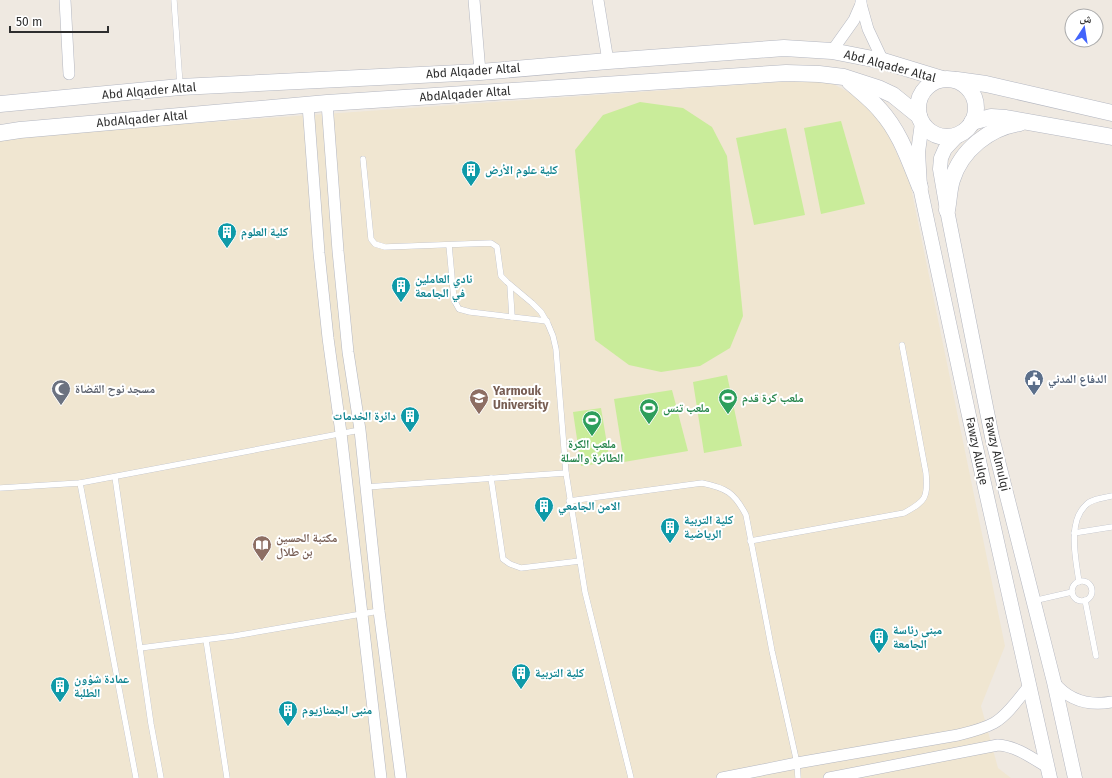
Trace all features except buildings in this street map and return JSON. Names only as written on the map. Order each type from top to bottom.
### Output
[{"type":"main road","name":"Abd Alqader Altal","points":[[0,104],[180,87],[480,72],[608,60],[784,48],[832,51],[884,61],[947,79]]},
{"type":"main road","name":"AbdAlqader Altal","points":[[0,133],[327,103],[786,73],[819,74],[844,77],[878,88],[893,95],[921,120]]},
{"type":"main road","points":[[844,77],[879,108],[889,120],[901,141],[920,187]]},
{"type":"main road","points":[[947,79],[965,86],[973,96],[976,105],[975,114],[967,129],[959,134],[949,137],[938,135],[929,130],[921,120],[918,107],[920,97],[925,89],[947,79],[986,84],[1112,113]]},
{"type":"main road","points":[[972,122],[991,117],[1006,118],[1112,137]]},
{"type":"main road","points":[[947,210],[952,180],[958,166],[967,152],[979,141],[997,130],[1014,124],[1027,122]]},
{"type":"street","points":[[65,0],[69,74]]},
{"type":"street","points":[[474,0],[480,72]]},
{"type":"street","points":[[598,0],[608,60]]},
{"type":"street","points":[[832,51],[854,20],[861,2]]},
{"type":"street","points":[[861,2],[868,29],[884,61]]},
{"type":"street","points":[[327,103],[338,251],[348,352],[360,430],[379,611],[401,778]]},
{"type":"street","points":[[308,105],[319,253],[381,778]]},
{"type":"street","name":"Fawzy Alulqe","points":[[921,120],[918,152],[920,187],[1048,772]]},
{"type":"street","name":"Fawzy Almulqi","points":[[959,134],[945,149],[941,158],[940,169],[947,210],[992,437],[1054,682],[1075,778]]},
{"type":"street","points":[[330,354],[348,352]]},
{"type":"street","points":[[962,383],[981,378]]},
{"type":"street","points":[[1054,682],[1065,693],[1079,701],[1094,704],[1112,702]]},
{"type":"street","points":[[722,778],[797,763],[958,735],[986,726],[1000,719],[1029,686]]},
{"type":"street","points":[[958,735],[962,751]]},
{"type":"street","points":[[829,778],[998,745],[1007,745],[1048,772]]},
{"type":"lane","points":[[174,0],[180,87]]},
{"type":"lane","points":[[363,159],[371,239],[375,244],[385,247],[495,244],[497,248],[501,276],[532,302],[547,321],[556,349],[569,501],[585,592],[631,778]]},
{"type":"lane","points":[[448,245],[454,300],[459,309],[470,312],[547,321]]},
{"type":"lane","points":[[510,285],[512,317]]},
{"type":"lane","points":[[750,541],[904,513],[919,505],[925,497],[927,486],[926,473],[902,345]]},
{"type":"lane","points":[[0,488],[80,484],[360,430]]},
{"type":"lane","points":[[365,487],[566,473]]},
{"type":"lane","points":[[115,477],[151,724],[161,778]]},
{"type":"lane","points":[[491,478],[503,559],[510,564],[521,568],[580,561]]},
{"type":"lane","points":[[569,501],[702,483],[718,486],[729,492],[739,501],[746,515],[772,652],[797,763],[798,778]]},
{"type":"lane","points":[[80,484],[136,778]]},
{"type":"lane","points":[[1079,582],[1074,533],[1078,516],[1086,504],[1112,496]]},
{"type":"lane","points":[[1074,533],[1112,527]]},
{"type":"lane","points":[[1072,592],[1073,588],[1079,582]]},
{"type":"lane","points":[[1072,592],[1077,600],[1085,600],[1091,594],[1092,590],[1087,583],[1079,582]]},
{"type":"lane","points":[[1033,601],[1072,592]]},
{"type":"lane","points":[[1085,600],[1096,656]]},
{"type":"lane","points":[[140,648],[206,640],[379,611]]},
{"type":"lane","points":[[206,640],[228,778]]},
{"type":"shaded area","name":"Yarmouk University","points":[[824,79],[876,107],[910,183],[1005,646],[981,706],[998,768],[1011,778],[0,778],[0,139],[27,135]]},
{"type":"green space","points":[[640,102],[683,108],[712,127],[727,156],[743,316],[730,348],[700,366],[661,372],[629,365],[595,340],[575,150],[603,115]]},
{"type":"green space","points":[[841,121],[865,204],[821,214],[804,128]]},
{"type":"green space","points":[[786,128],[805,215],[754,225],[736,138]]},
{"type":"green space","points":[[727,375],[742,446],[704,453],[693,382]]},
{"type":"green space","name":"ملعب تنس","points":[[672,390],[688,451],[624,462],[614,399]]},
{"type":"green space","name":"ملعب الكرة الطائرة والسلة","points":[[601,408],[610,462],[581,466],[573,412]]},
{"type":"place","name":"كلية علوم الأرض","points":[[471,187]]},
{"type":"place","name":"كلية العلوم","points":[[227,249]]},
{"type":"place","name":"نادي العاملين في الجامعة","points":[[401,303]]},
{"type":"place","name":"الدفاع المدني","points":[[1034,396]]},
{"type":"place","name":"مسجد نوح القضاة","points":[[61,406]]},
{"type":"place","name":"Yarmouk University","points":[[479,415]]},
{"type":"place","name":"ملعب كرة قدم","points":[[728,415]]},
{"type":"place","name":"ملعب تنس","points":[[649,425]]},
{"type":"place","name":"دائرة الخدمات","points":[[410,433]]},
{"type":"place","name":"ملعب الكرة الطائرة والسلة","points":[[592,437]]},
{"type":"place","name":"الامن الجامعي","points":[[544,523]]},
{"type":"place","name":"كلية التربية الرياضية","points":[[670,544]]},
{"type":"place","name":"مكتبة الحسين بن طلال","points":[[262,562]]},
{"type":"place","name":"مبنى رئاسة الجامعة","points":[[879,654]]},
{"type":"place","name":"كلية التربية","points":[[521,690]]},
{"type":"place","name":"عمادة شؤون الطلبة","points":[[60,703]]},
{"type":"place","name":"منبى الجمنازيوم","points":[[288,727]]}]
